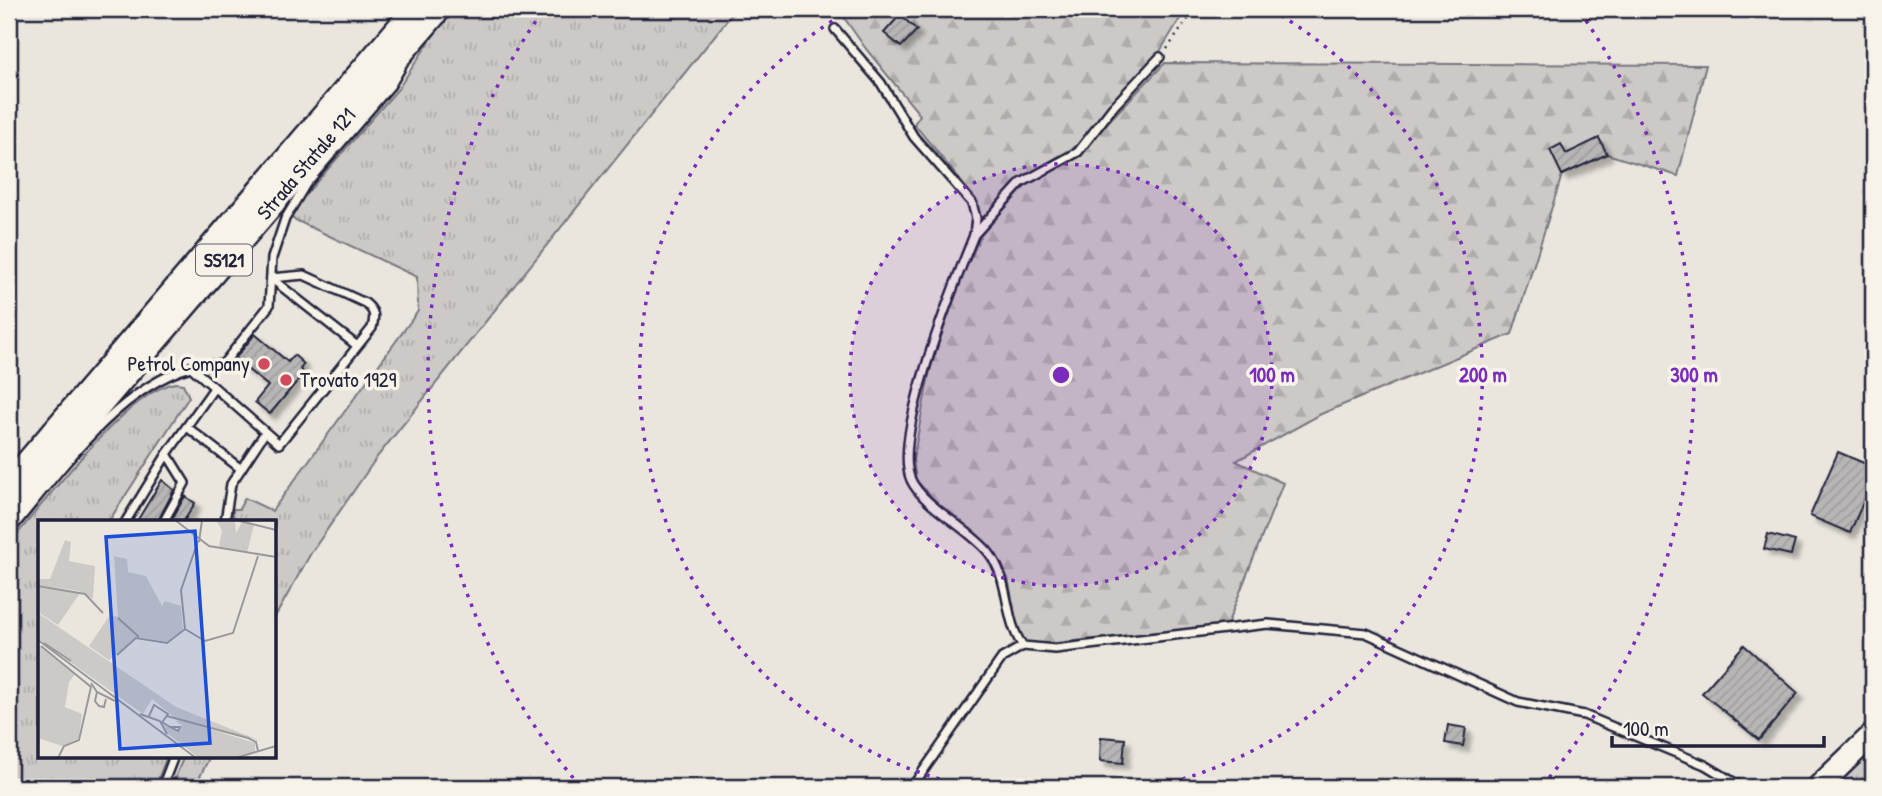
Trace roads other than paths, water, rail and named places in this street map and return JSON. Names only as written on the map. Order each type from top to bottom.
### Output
[{"type":"main road","name":"Strada Statale 121","points":[[9,484],[318,123],[429,11]]},
{"type":"main road","name":"Strada Statale 121","points":[[9,511],[429,11]]},
{"type":"street","points":[[1818,787],[1873,734]]},
{"type":"lane","points":[[318,123],[350,73],[404,9]]},
{"type":"lane","points":[[9,532],[84,442],[132,396],[191,367],[223,364],[269,306],[272,258],[285,219],[292,207],[306,184],[391,85],[429,11]]},
{"type":"lane","points":[[835,29],[881,83],[914,137],[972,203],[976,218],[974,235],[936,335],[914,411],[909,458],[911,480],[931,503],[989,553],[1007,592],[1015,635],[1023,646]]},
{"type":"lane","points":[[974,235],[1021,183],[1078,152],[1113,107],[1160,57]]},
{"type":"lane","points":[[191,367],[264,434],[279,444],[372,328],[375,318],[372,309],[365,303],[304,275],[271,278]]},
{"type":"lane","points":[[271,278],[356,345]]},
{"type":"lane","points":[[127,520],[167,454],[214,388]]},
{"type":"lane","points":[[187,427],[241,469]]},
{"type":"lane","points":[[225,520],[228,494],[264,434]]},
{"type":"lane","points":[[165,520],[185,484],[167,454]]},
{"type":"lane","points":[[912,787],[1002,658],[1023,646],[1055,649],[1268,624],[1366,633],[1518,702],[1597,720],[1705,765],[1742,787]]},
{"type":"lane","points":[[162,787],[173,758]]},
{"type":"place","name":"Petrol Company","points":[[264,364]]},
{"type":"place","name":"Trovato 1929","points":[[286,380]]}]
